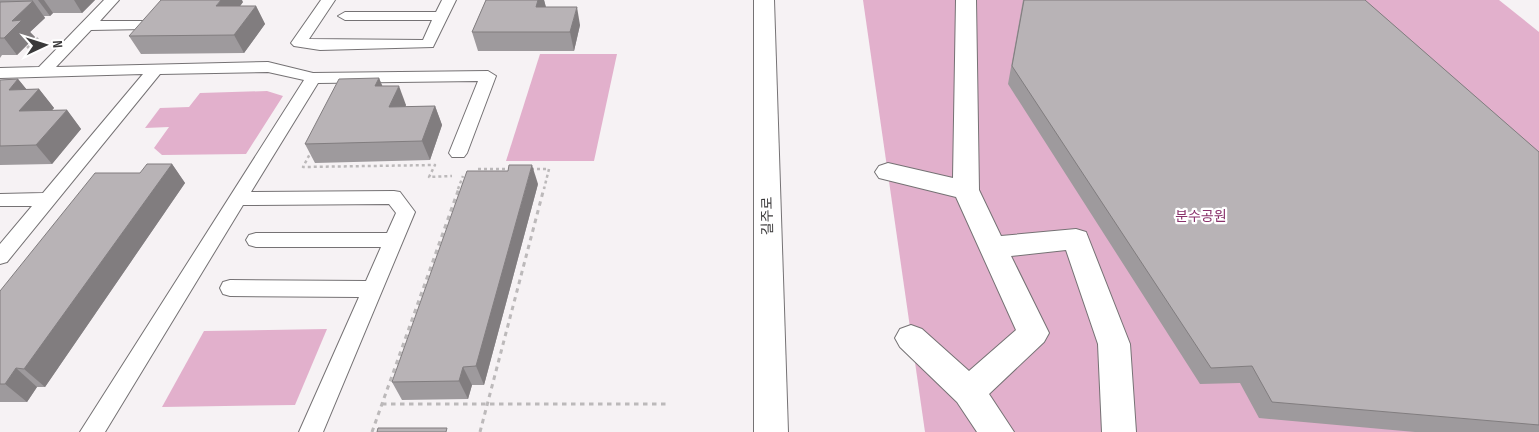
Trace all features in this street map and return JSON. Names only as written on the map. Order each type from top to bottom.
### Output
[{"type":"street","name":"길주로","points":[[764,0],[771,432]]},
{"type":"street","points":[[966,0],[966,190],[1033,333],[969,392]]},
{"type":"street","points":[[888,172],[966,190]]},
{"type":"street","points":[[992,247],[1076,238],[1114,344],[1118,432]]},
{"type":"street","points":[[911,338],[969,392],[997,432]]},
{"type":"lane","points":[[43,72],[112,0]]},
{"type":"lane","points":[[328,0],[300,42],[320,45],[428,44]]},
{"type":"lane","points":[[411,76],[450,0]]},
{"type":"lane","points":[[345,16],[442,16]]},
{"type":"lane","points":[[87,26],[144,25]]},
{"type":"lane","points":[[0,73],[268,66],[312,78],[488,76],[458,153]]},
{"type":"lane","points":[[0,257],[155,70]]},
{"type":"lane","points":[[92,432],[312,78]]},
{"type":"lane","points":[[238,199],[394,197],[406,212],[311,432]]},
{"type":"lane","points":[[0,200],[48,199]]},
{"type":"lane","points":[[256,240],[394,240]]},
{"type":"lane","points":[[230,288],[371,290]]},
{"type":"path","points":[[463,176],[466,169]]},
{"type":"path","points":[[475,169],[549,169],[480,432]]},
{"type":"path","points":[[382,404],[488,402],[670,404]]},
{"type":"green space","name":"분수공원","points":[[863,0],[1499,0],[1539,32],[1539,432],[925,432]]},
{"type":"green space","points":[[540,54],[617,54],[594,161],[506,161]]},
{"type":"green space","points":[[267,91],[283,96],[246,154],[162,155],[154,148],[169,127],[145,128],[160,108],[189,107],[200,93]]},
{"type":"green space","points":[[327,329],[295,405],[162,407],[204,331]]},
{"type":"building","points":[[161,0],[221,0],[216,6],[256,6],[234,35],[129,36]]},
{"type":"building","points":[[486,0],[538,0],[536,7],[577,7],[570,32],[472,32]]},
{"type":"building","points":[[1024,0],[1365,0],[1539,152],[1539,425],[1272,402],[1252,366],[1211,368],[1012,66]]},
{"type":"building","points":[[33,1],[12,21],[22,20],[4,38],[0,38],[0,2]]},
{"type":"building","points":[[379,78],[375,86],[399,86],[389,107],[435,106],[422,141],[305,144],[339,79]]},
{"type":"building","points":[[18,79],[9,90],[39,89],[19,111],[67,110],[36,145],[0,146],[0,80]]},
{"type":"building","points":[[147,164],[172,164],[24,369],[16,368],[5,384],[0,384],[0,291],[95,173],[140,173]]},
{"type":"building","points":[[509,165],[532,165],[476,366],[463,367],[459,381],[392,382],[467,171],[508,171]]},
{"type":"building","points":[[378,428],[447,428],[446,432],[377,432]]}]
